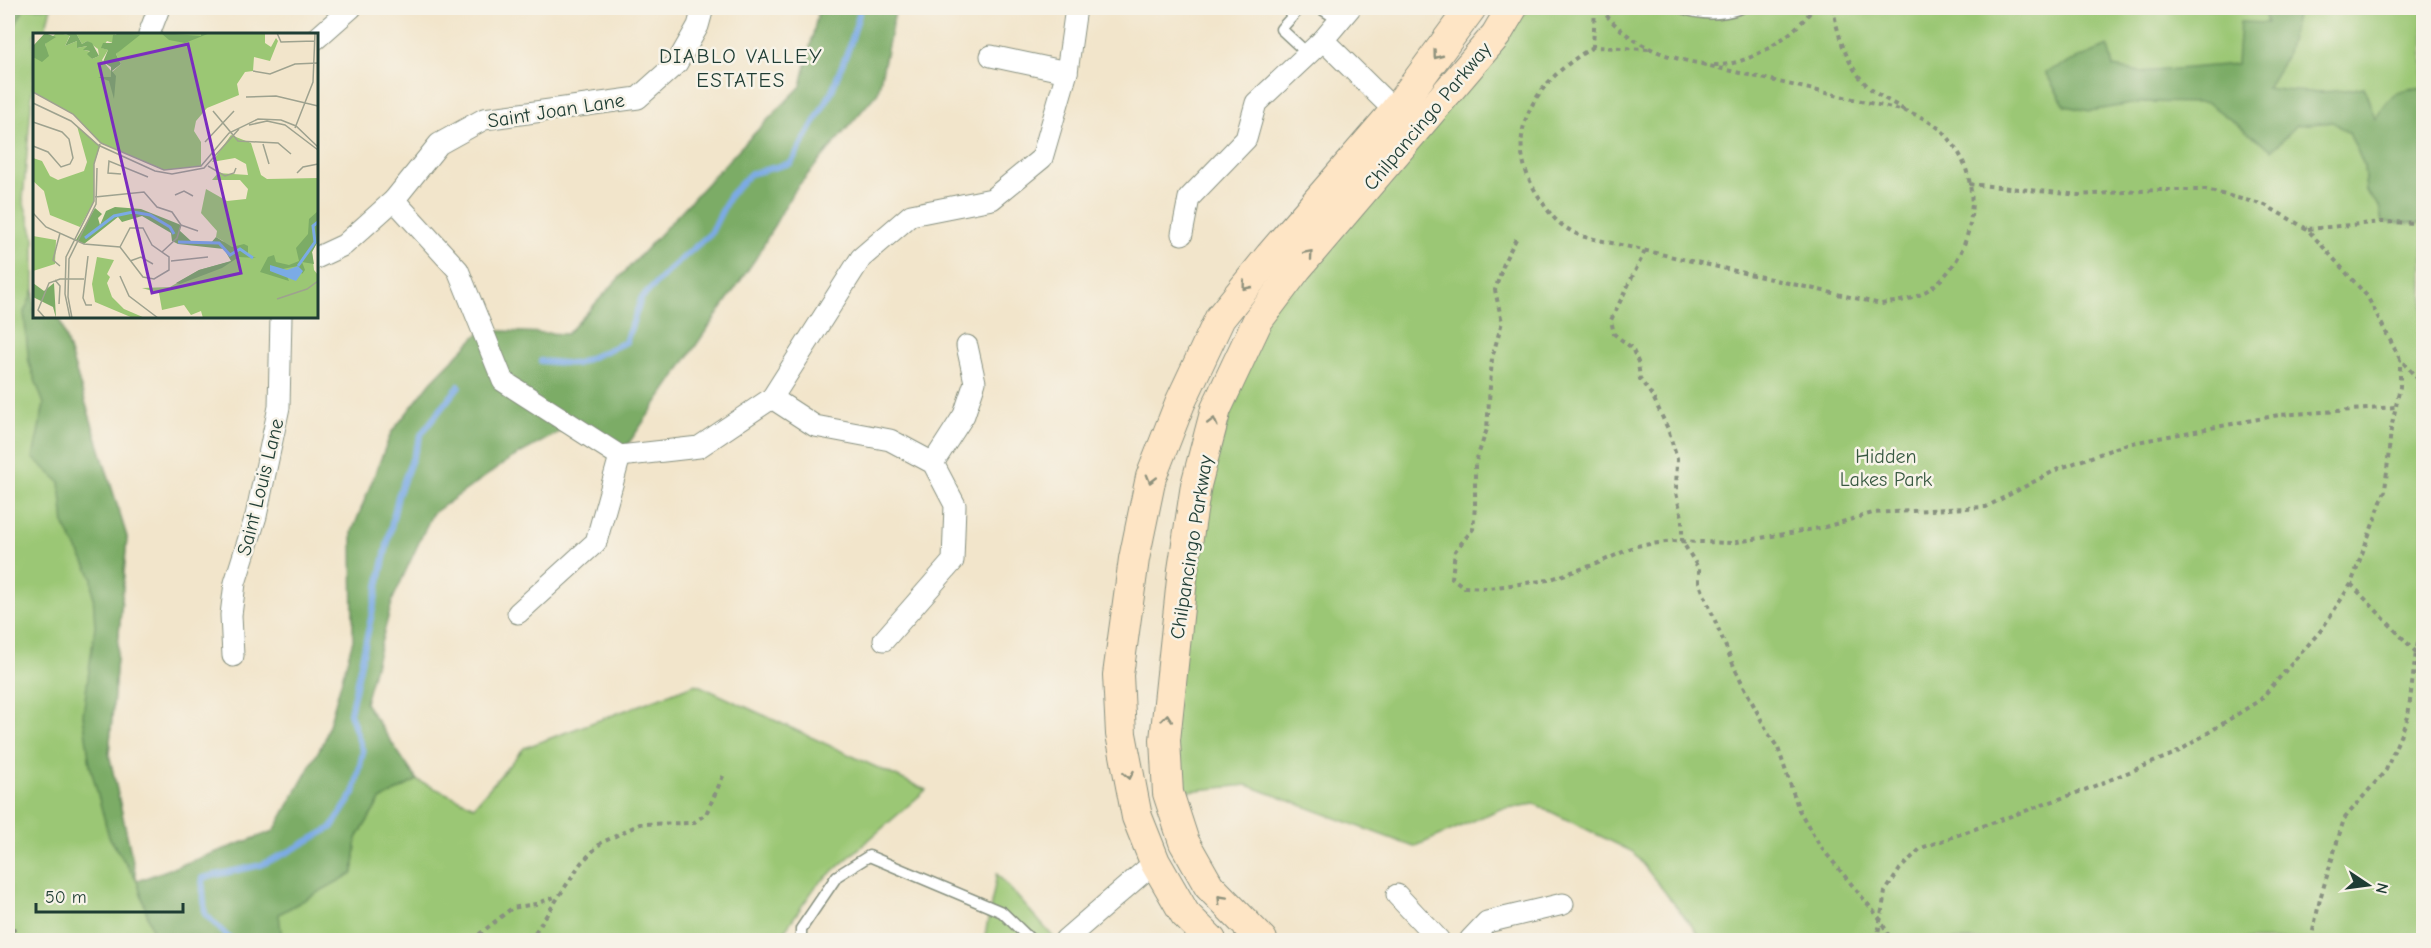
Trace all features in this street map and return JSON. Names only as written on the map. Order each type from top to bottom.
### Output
[{"type":"street","points":[[149,33],[159,8]]},
{"type":"street","points":[[318,37],[351,8]]},
{"type":"street","name":"Saint Joan Lane","points":[[318,257],[344,245],[394,200],[439,144],[484,119],[638,98],[677,63],[698,26],[703,8]]},
{"type":"street","points":[[394,200],[458,270],[503,381],[620,456],[699,447],[772,398],[861,258],[911,215],[992,199],[1042,158],[1067,72],[1076,8]]},
{"type":"street","name":"Chilpancingo Parkway","points":[[1262,940],[1209,886],[1184,842],[1168,793],[1165,740],[1196,485],[1216,409],[1258,320],[1405,121],[1471,8]]},
{"type":"street","name":"Chilpancingo Parkway","points":[[1211,940],[1185,914],[1155,862],[1137,817],[1121,734],[1118,675],[1134,559],[1151,477],[1180,403],[1220,318],[1270,256],[1405,121],[1496,35],[1512,8]]},
{"type":"street","points":[[1182,234],[1189,198],[1246,139],[1256,103],[1315,46],[1344,14]]},
{"type":"street","points":[[1315,46],[1405,121]]},
{"type":"street","points":[[991,56],[1067,72]]},
{"type":"street","name":"Saint Louis Lane","points":[[232,656],[231,615],[235,584],[256,516],[279,407],[281,318]]},
{"type":"street","points":[[933,463],[964,415],[975,382],[967,346]]},
{"type":"street","points":[[772,398],[815,426],[890,440],[933,463],[955,505],[953,561],[884,640]]},
{"type":"street","points":[[518,613],[596,542],[620,456]]},
{"type":"street","points":[[1065,940],[1155,862]]},
{"type":"street","points":[[1397,895],[1438,940]]},
{"type":"street","points":[[1470,940],[1487,922],[1563,904]]},
{"type":"lane","points":[[1300,8],[1281,29],[1315,46]]},
{"type":"lane","points":[[1320,8],[1344,14]]},
{"type":"lane","points":[[1682,8],[1698,14],[1726,13],[1741,8]]},
{"type":"lane","points":[[801,940],[801,929],[837,876],[868,856],[1002,912],[1031,940]]},
{"type":"path","points":[[1593,47],[1595,8]]},
{"type":"path","points":[[1601,8],[1628,37],[1660,54],[1908,112]]},
{"type":"path","points":[[1701,64],[1723,66],[1769,49],[1804,22],[1814,8]]},
{"type":"path","points":[[1651,49],[1593,47],[1553,75],[1540,90],[1530,108],[1523,128],[1522,152],[1525,172],[1534,190],[1559,225],[1581,236],[1881,304],[1900,301],[1930,289],[1948,272],[1960,255],[1972,220],[1969,184],[1960,156],[1944,133],[1927,120],[1908,112],[1871,89],[1850,62],[1837,31],[1833,8]]},
{"type":"path","points":[[1969,184],[2079,195],[2157,190],[2206,190],[2265,205],[2307,229],[2367,296],[2400,359],[2424,386]]},
{"type":"path","points":[[2307,229],[2382,222],[2424,223]]},
{"type":"path","points":[[1516,238],[1505,260],[1495,290],[1502,322],[1492,358],[1487,429],[1475,464],[1473,529],[1455,551],[1452,578],[1464,587],[1489,588],[1548,580],[1596,564],[1636,546],[1682,541],[1731,543],[1825,527],[1873,513],[1986,507],[2058,469],[2127,444],[2279,415],[2396,408]]},
{"type":"path","points":[[1645,251],[1611,320],[1614,334],[1632,348],[1638,362],[1640,378],[1668,429],[1677,459],[1676,493],[1682,517],[1682,541],[1699,569],[1699,582],[1735,669],[1778,748],[1799,810],[1821,846],[1880,919],[1891,940]]},
{"type":"path","points":[[1877,940],[1885,892],[1900,869],[1921,848],[2082,791],[2176,753],[2260,700],[2322,629],[2351,584],[2385,491],[2391,429],[2400,387],[2400,359]]},
{"type":"path","points":[[2351,584],[2416,652]]},
{"type":"path","points":[[2311,940],[2320,899],[2344,819],[2386,770],[2408,717],[2416,652],[2424,616]]},
{"type":"path","points":[[530,940],[581,863],[602,843],[640,824],[693,823],[706,814],[724,774]]},
{"type":"path","points":[[472,940],[512,908],[536,904],[558,896]]},
{"type":"path","points":[[8,910],[17,940]]},
{"type":"green space","points":[[8,8],[24,8],[8,40]]},
{"type":"green space","points":[[24,8],[51,8],[44,33],[33,33],[33,84],[23,200],[33,233],[33,318],[59,318],[127,537],[109,754],[137,881],[353,873],[357,838],[380,800],[417,780],[474,806],[524,748],[696,684],[926,790],[816,886],[778,940],[8,940],[8,40]]},
{"type":"green space","points":[[819,8],[896,8],[878,92],[793,192],[756,258],[620,456],[572,425],[512,458],[432,514],[393,599],[365,703],[417,780],[380,800],[357,838],[353,873],[279,914],[282,940],[155,940],[137,881],[274,831],[325,739],[353,640],[352,532],[391,433],[431,382],[482,330],[567,334],[739,149],[801,86]]},
{"type":"green space","name":"Hidden Lakes Park","points":[[1512,8],[2423,8],[2423,89],[2409,88],[2375,120],[2364,87],[2319,123],[2333,122],[2349,133],[2364,165],[2366,191],[2379,206],[2382,222],[2423,223],[2423,940],[1703,940],[1633,852],[1535,804],[1500,809],[1414,847],[1247,785],[1168,793],[1183,570],[1258,320]]},
{"type":"green space","points":[[2263,8],[2298,8],[2286,57],[2267,88],[2316,92],[2364,87],[2375,119],[2393,95],[2405,90],[2423,89],[2423,223],[2382,222],[2379,206],[2366,191],[2364,165],[2349,133],[2333,122],[2297,125],[2272,150],[2208,103],[2143,102],[2090,111],[2065,106],[2045,72],[2108,46],[2113,67],[2141,72],[2237,64],[2240,22],[2267,23]]},
{"type":"green space","points":[[33,291],[33,318],[59,318],[127,537],[109,754],[137,881],[109,837],[90,765],[83,715],[95,626],[92,577],[64,525],[60,482],[33,458],[44,404],[29,363],[24,312]]},
{"type":"green space","points":[[997,874],[1056,940],[984,940]]},
{"type":"waterway","points":[[541,361],[576,364],[626,342],[641,299],[668,271],[711,233],[730,195],[750,174],[791,163],[831,93],[850,45],[861,8]]},
{"type":"waterway","points":[[231,940],[205,914],[202,878],[261,865],[290,851],[331,828],[354,793],[363,752],[350,713],[398,496],[422,433],[459,386]]},
{"type":"district","name":"DIABLO VALLEY ESTATES","points":[[741,68]]}]
